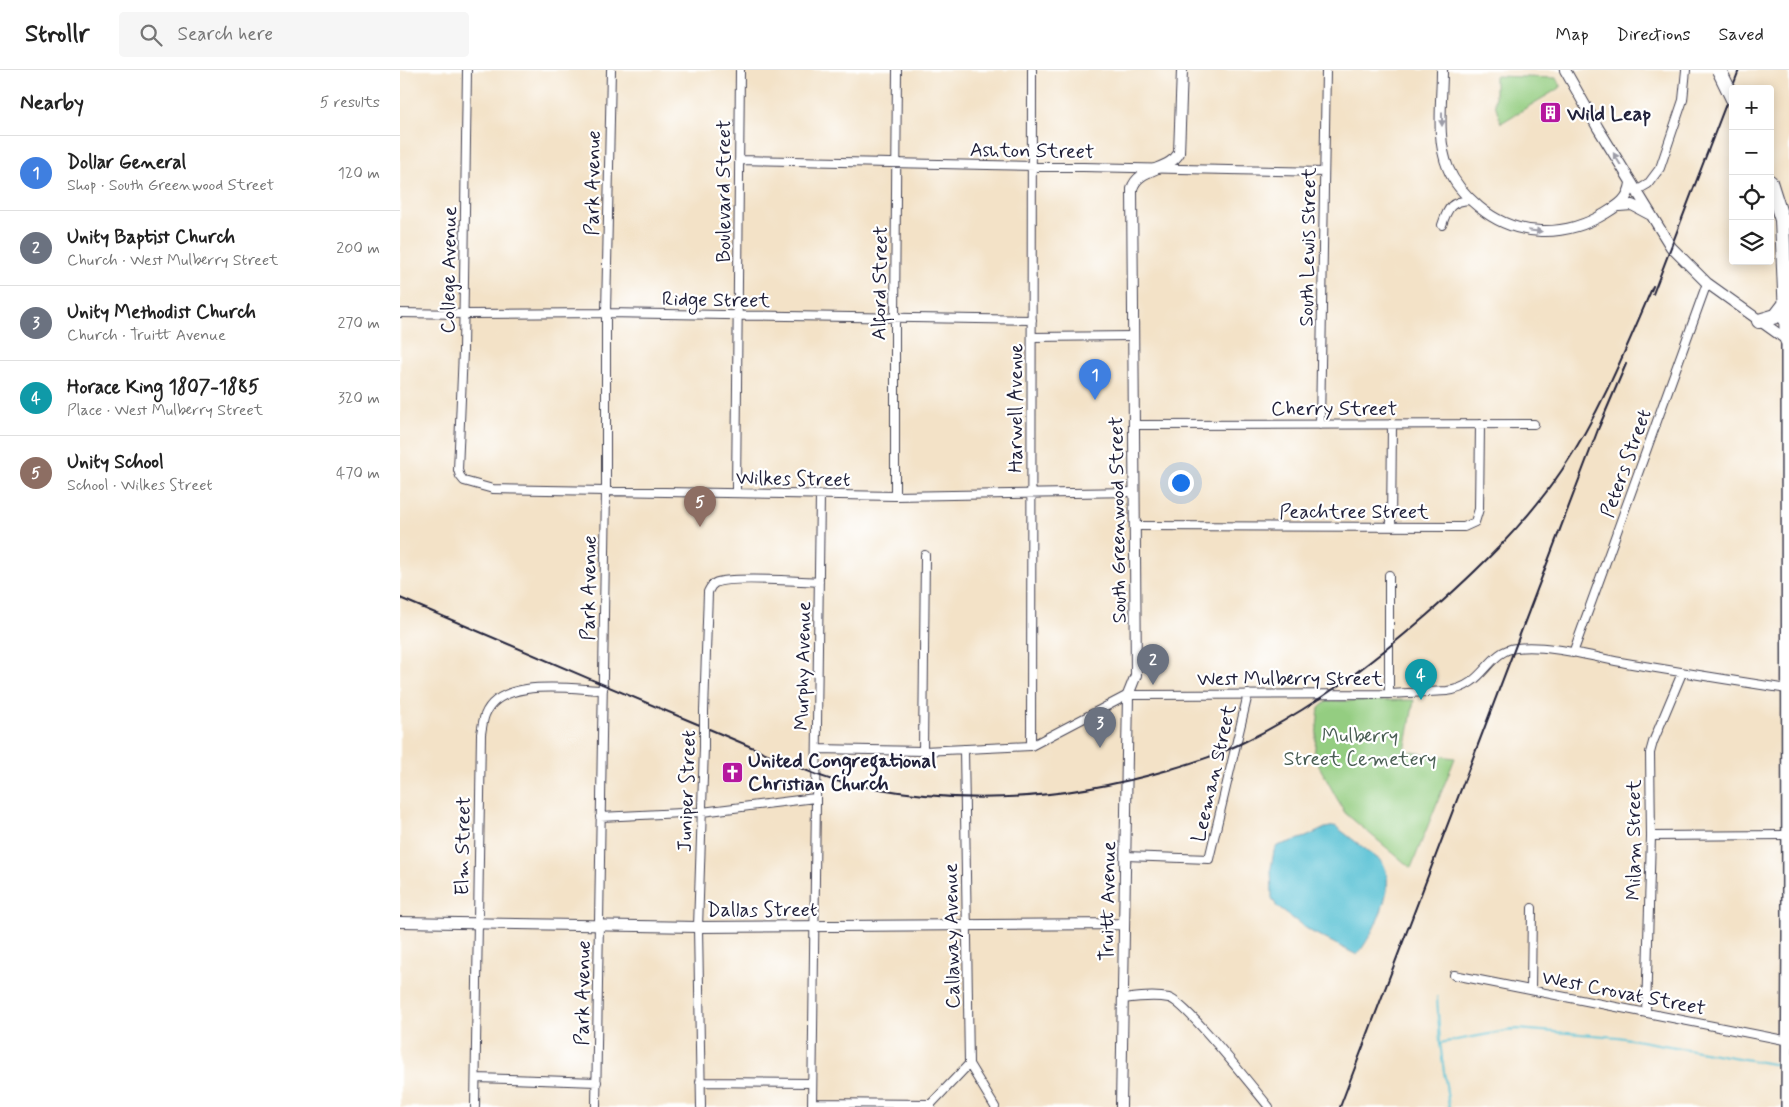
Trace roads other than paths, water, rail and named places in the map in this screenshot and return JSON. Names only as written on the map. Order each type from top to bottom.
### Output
[{"type":"highway","points":[[1719,70],[1729,91]]},
{"type":"highway","points":[[1774,194],[1781,214],[1787,272],[1788,340]]},
{"type":"highway","points":[[1759,321],[1776,316],[1786,303]]},
{"type":"main road","points":[[1786,1107],[1789,934],[1788,340]]},
{"type":"street","name":"College Avenue","points":[[458,470],[467,70]]},
{"type":"street","name":"Park Avenue","points":[[596,1107],[611,70]]},
{"type":"street","name":"Boulevard Street","points":[[736,492],[740,70]]},
{"type":"street","name":"Alford Street","points":[[895,496],[894,318],[897,70]]},
{"type":"street","name":"Harwell Avenue","points":[[1031,746],[1032,70]]},
{"type":"street","name":"South Greenwood Street","points":[[1128,695],[1136,675],[1132,189],[1133,184],[1138,178],[1174,159],[1179,154],[1182,70]]},
{"type":"street","name":"South Lewis Street","points":[[1320,424],[1326,70]]},
{"type":"street","points":[[1442,70],[1442,138],[1445,158],[1452,176],[1471,200],[1502,222],[1515,228],[1546,232],[1580,226],[1618,206],[1627,198],[1634,187],[1648,184],[1660,168],[1683,100],[1686,70]]},
{"type":"street","points":[[1564,70],[1671,247],[1707,284],[1788,340]]},
{"type":"street","name":"Ashton Street","points":[[739,160],[1324,172]]},
{"type":"street","points":[[1442,225],[1447,211],[1452,205],[1458,201],[1471,200]]},
{"type":"street","points":[[1618,206],[1632,205],[1651,215]]},
{"type":"street","name":"Peters Street","points":[[1573,653],[1707,284]]},
{"type":"street","name":"Ridge Street","points":[[400,313],[606,313],[1032,320]]},
{"type":"street","points":[[1032,337],[1133,336]]},
{"type":"street","name":"Cherry Street","points":[[1134,424],[1534,424]]},
{"type":"street","points":[[1391,527],[1392,424]]},
{"type":"street","name":"Peachtree Street","points":[[1135,526],[1464,527],[1475,522],[1479,509],[1480,424]]},
{"type":"street","name":"Wilkes Street","points":[[458,470],[464,481],[493,489],[895,496],[1134,492]]},
{"type":"street","name":"Murphy Avenue","points":[[812,1105],[816,926],[815,798],[820,495]]},
{"type":"street","points":[[924,751],[925,555]]},
{"type":"street","points":[[1389,575],[1389,694]]},
{"type":"street","name":"Juniper Street","points":[[701,1107],[698,926],[708,592],[710,586],[715,582],[731,580],[819,582]]},
{"type":"street","name":"West Mulberry Street","points":[[817,749],[924,751],[1031,746],[1128,695],[1389,694],[1456,690],[1473,681],[1490,662],[1502,653],[1514,648],[1539,648],[1573,653],[1682,673],[1788,682]]},
{"type":"street","name":"Milam Street","points":[[1646,1013],[1651,836],[1650,753],[1682,673]]},
{"type":"street","name":"Elm Street","points":[[475,1107],[481,734],[485,714],[494,702],[506,693],[520,690],[545,688],[603,690]]},
{"type":"street","name":"Leeman Street","points":[[1125,856],[1209,859],[1248,694]]},
{"type":"street","name":"Truitt Avenue","points":[[1121,1107],[1128,695]]},
{"type":"street","name":"Callaway Avenue","points":[[964,749],[969,1064]]},
{"type":"street","points":[[600,817],[702,812],[815,798]]},
{"type":"street","points":[[1651,836],[1789,836]]},
{"type":"street","points":[[1531,990],[1532,908]]},
{"type":"street","name":"Dallas Street","points":[[400,922],[698,926],[1124,924]]},
{"type":"street","name":"West Crovat Street","points":[[1454,975],[1788,1041]]},
{"type":"street","points":[[1123,999],[1149,996],[1170,998],[1178,1002],[1208,1034],[1269,1107]]},
{"type":"street","points":[[812,1105],[931,1105],[969,1064],[995,1107]]},
{"type":"street","points":[[476,1078],[597,1082]]},
{"type":"street","points":[[700,1082],[812,1083]]},
{"type":"water","points":[[1335,826],[1381,861],[1386,871],[1386,896],[1382,910],[1370,936],[1357,955],[1310,931],[1277,907],[1272,898],[1271,868],[1274,851],[1277,846]]},
{"type":"waterway","points":[[1437,997],[1440,1043],[1449,1107]]},
{"type":"waterway","points":[[1440,1043],[1517,1029],[1618,1037],[1784,1066]]},
{"type":"railway","points":[[1653,294],[1739,70]]},
{"type":"railway","points":[[400,598],[800,768],[836,781],[911,794],[985,798],[1059,793],[1132,780],[1198,761],[1237,746],[1295,714],[1341,684],[1384,651],[1464,582],[1516,529],[1562,470],[1600,403],[1653,286]]},
{"type":"railway","points":[[1340,1107],[1599,427],[1626,364]]},
{"type":"place","name":"Wild Leap","points":[[1551,113]]},
{"type":"place","name":"Dollar General","points":[[1095,400]]},
{"type":"place","name":"Unity School","points":[[700,527]]},
{"type":"place","name":"Unity Baptist Church","points":[[1153,685]]},
{"type":"place","name":"Horace King 1807-1885","points":[[1421,700]]},
{"type":"place","name":"Unity Methodist Church","points":[[1100,748]]},
{"type":"place","name":"United Congregational Christian Church","points":[[732,772]]},
{"type":"park label","name":"Mulberry Street Cemetery","points":[[1360,746]]}]
